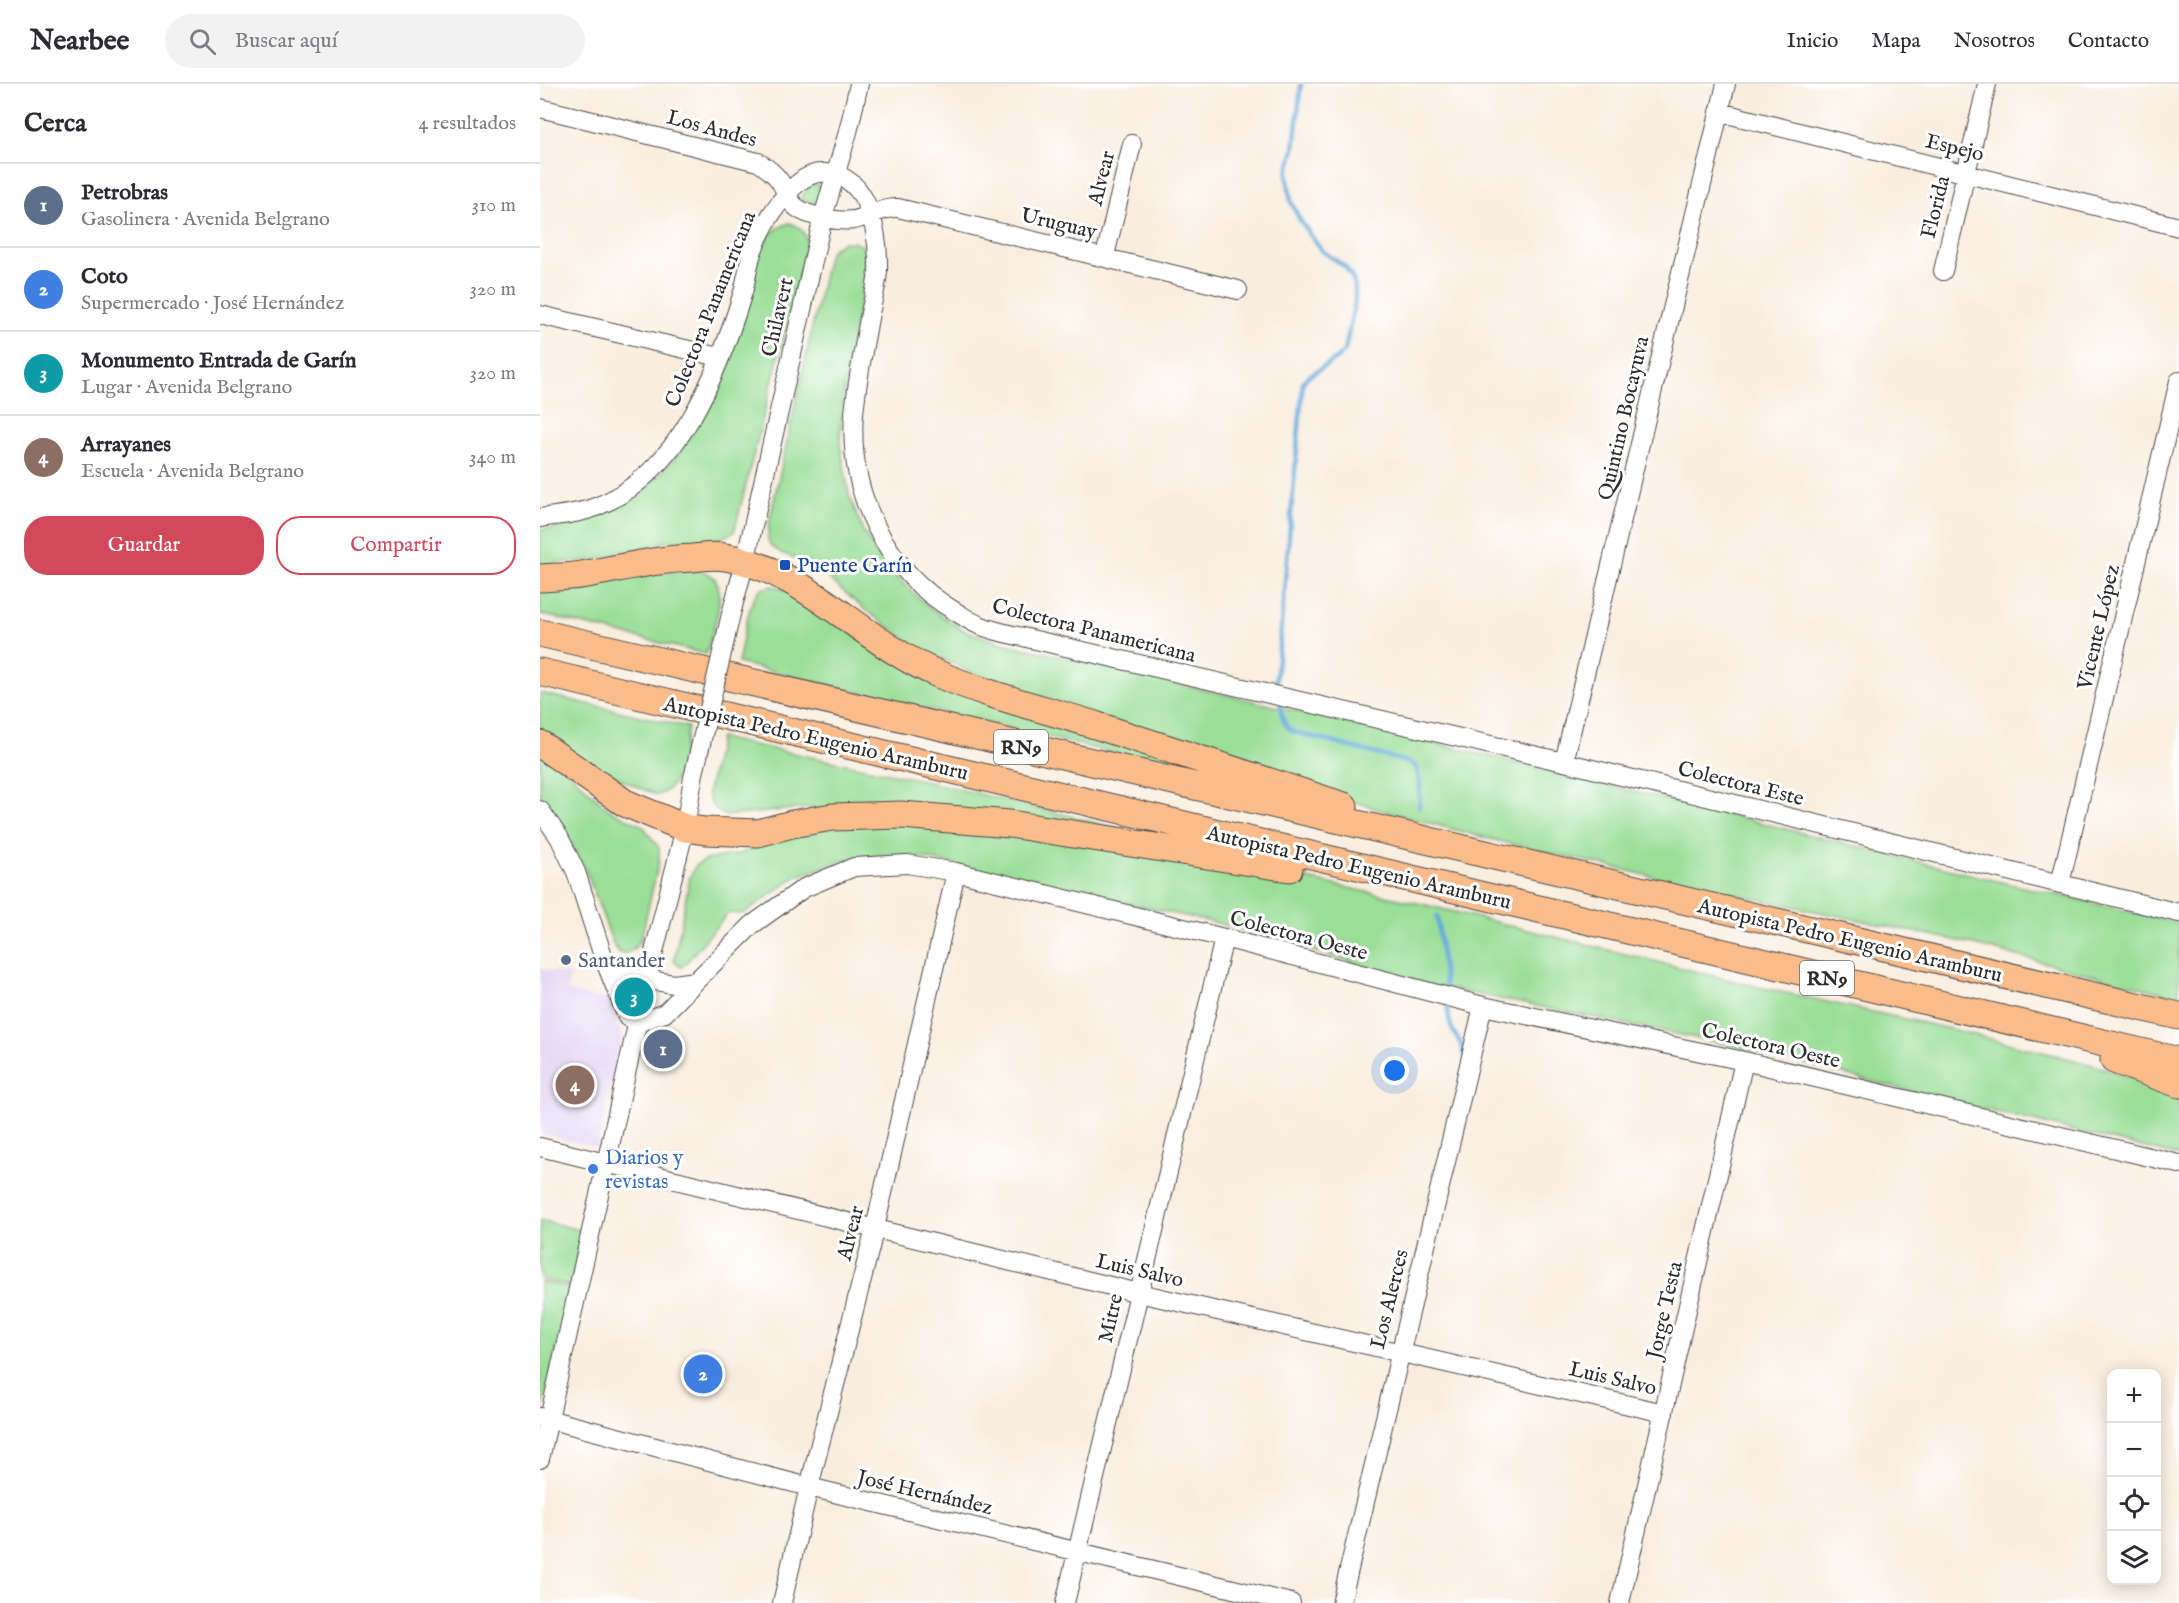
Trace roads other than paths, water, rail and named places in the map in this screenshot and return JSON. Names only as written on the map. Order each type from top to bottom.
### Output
[{"type":"highway","points":[[540,578],[578,575],[676,558],[722,556],[771,569],[818,596],[874,639],[938,674],[1501,859]]},
{"type":"highway","name":"Autopista Pedro Eugenio Aramburu","points":[[540,633],[2179,1016]]},
{"type":"highway","name":"Autopista Pedro Eugenio Aramburu","points":[[540,672],[1833,980],[2179,1060]]},
{"type":"highway","points":[[540,744],[614,796],[685,828],[723,833],[758,833],[832,817],[902,815],[956,818],[1074,833],[1476,895]]},
{"type":"highway","points":[[1833,980],[2117,1061],[2179,1084]]},
{"type":"highway","points":[[2048,985],[2179,1009]]},
{"type":"street","name":"Chilavert","points":[[745,562],[823,217],[848,132],[859,84]]},
{"type":"street","name":"Quintino Bocayuva","points":[[1564,762],[1726,84]]},
{"type":"street","name":"Florida","points":[[1943,271],[1987,84]]},
{"type":"street","name":"Los Andes","points":[[540,108],[758,162],[770,169],[780,180],[786,193]]},
{"type":"street","name":"Espejo","points":[[1719,112],[2179,227]]},
{"type":"street","name":"Alvear","points":[[1105,256],[1132,144]]},
{"type":"street","points":[[819,172],[836,174],[849,180],[861,194],[870,214],[855,220],[838,220],[807,214],[795,206],[786,193],[802,179],[819,172]]},
{"type":"street","name":"Colectora Panamericana","points":[[540,518],[597,507],[628,490],[653,470],[673,447],[694,414],[720,357],[743,292],[753,251],[767,222],[786,193]]},
{"type":"street","name":"Uruguay","points":[[870,214],[888,207],[898,208],[1105,256],[1238,290]]},
{"type":"street","name":"Colectora Panamericana","points":[[870,214],[877,248],[878,273],[854,412],[853,442],[861,492],[868,512],[879,535],[896,561],[920,586],[943,604],[978,625],[1291,700]]},
{"type":"street","points":[[540,315],[720,357]]},
{"type":"street","name":"Vicente López","points":[[2060,884],[2179,381]]},
{"type":"street","points":[[540,1459],[545,1418],[607,1164],[647,980],[685,828],[693,778],[745,562]]},
{"type":"street","name":"Colectora Este","points":[[1291,700],[1564,762],[2179,913]]},
{"type":"street","points":[[540,810],[560,837],[576,872],[603,956],[627,1017],[638,1023]]},
{"type":"street","name":"Colectora Oeste","points":[[638,1023],[665,1013],[752,925],[787,899],[824,878],[854,867],[907,864],[956,872],[1224,938],[1483,1006],[1744,1061],[2179,1164]]},
{"type":"street","name":"Alvear","points":[[782,1603],[875,1228],[956,872]]},
{"type":"street","name":"Mitre","points":[[1065,1603],[1224,938]]},
{"type":"street","points":[[603,956],[619,974],[674,984],[696,981]]},
{"type":"street","name":"Los Alerces","points":[[1341,1603],[1483,1006]]},
{"type":"street","name":"Jorge Testa","points":[[1620,1603],[1744,1061]]},
{"type":"street","name":"Luis Salvo","points":[[540,1147],[1139,1293],[1664,1413]]},
{"type":"street","name":"José Hernández","points":[[545,1418],[809,1487],[1291,1603]]},
{"type":"waterway","points":[[1278,690],[1276,681],[1303,382],[1345,350],[1355,301],[1355,286],[1352,277],[1345,267],[1321,250],[1300,220],[1291,202],[1287,174],[1294,149],[1301,84]]},
{"type":"waterway","points":[[1280,702],[1285,723],[1294,732],[1416,766],[1420,785],[1419,807]]},
{"type":"waterway","points":[[1437,916],[1446,992]]},
{"type":"waterway","points":[[1447,1000],[1452,1030],[1462,1046],[1463,1054]]},
{"type":"place","name":"Puente Garín","points":[[785,565]]},
{"type":"place","name":"Santander","points":[[566,960]]},
{"type":"place","name":"Monumento Entrada de Garín","points":[[634,997]]},
{"type":"place","name":"Petrobras","points":[[663,1049]]},
{"type":"place","name":"Arrayanes","points":[[575,1085]]},
{"type":"place","name":"Diarios y revistas","points":[[593,1169]]},
{"type":"place","name":"Coto","points":[[703,1374]]}]
